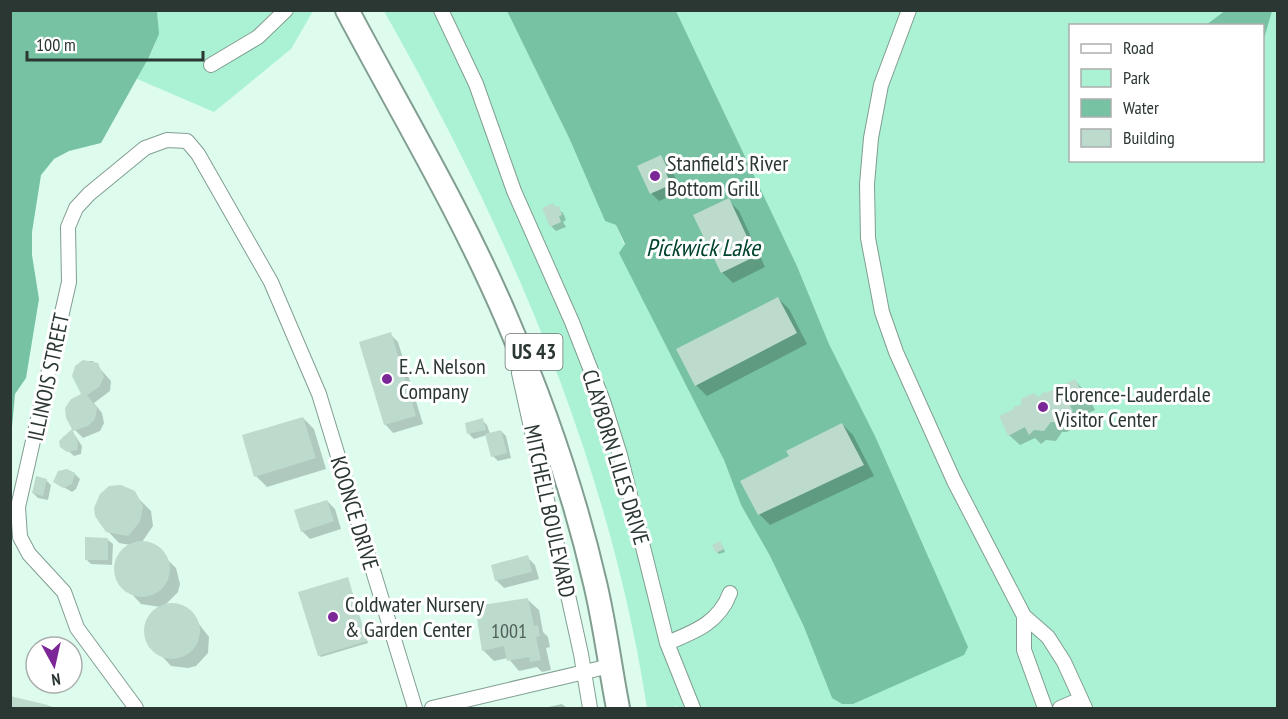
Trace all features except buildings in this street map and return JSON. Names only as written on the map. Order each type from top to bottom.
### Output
[{"type":"highway","name":"US 43","points":[[358,17],[481,263],[505,315],[550,427],[595,583],[618,708]]},
{"type":"highway","name":"US 43","points":[[358,17],[498,272],[543,376],[575,465],[600,552],[632,708]]},
{"type":"street","points":[[211,65],[258,37],[286,10]]},
{"type":"street","name":"CLAYBORN LILES DRIVE","points":[[441,10],[476,84],[516,197],[554,280],[603,401],[620,455],[667,643],[693,708]]},
{"type":"street","points":[[909,10],[881,85],[871,138],[867,184],[868,238],[882,312],[896,352],[954,480],[1024,616],[1048,637],[1064,662],[1083,704],[1060,708]]},
{"type":"street","name":"ILLINOIS STREET","points":[[136,708],[77,627],[64,592],[29,554],[20,537],[18,507],[69,282],[68,227],[76,208],[89,194],[145,148],[167,140],[187,141],[198,154],[271,282],[303,353]]},
{"type":"street","name":"MITCHELL BOULEVARD","points":[[505,315],[584,671],[590,708]]},
{"type":"street","name":"KOONCE DRIVE","points":[[303,353],[333,438],[415,708]]},
{"type":"street","points":[[667,643],[706,626],[725,606],[730,593]]},
{"type":"street","points":[[1024,616],[1024,650],[1045,708]]},
{"type":"street","points":[[432,708],[610,666]]},
{"type":"green space","points":[[157,11],[313,11],[291,49],[214,112],[135,78],[154,47],[158,22]]},
{"type":"green space","points":[[384,11],[507,11],[570,140],[605,221],[616,225],[663,337],[724,460],[741,505],[770,556],[804,627],[832,698],[929,558],[876,438],[829,344],[797,266],[676,11],[1277,11],[1277,708],[678,708],[675,705],[676,708],[647,708],[630,616],[607,525],[580,436],[547,348],[472,177]]},
{"type":"water","points":[[11,10],[157,11],[159,34],[149,57],[101,143],[69,151],[54,159],[41,175],[32,232],[32,255],[39,299],[26,378],[15,394],[11,438]]},
{"type":"water","points":[[1226,10],[1272,11],[1264,39],[1264,24],[1207,24]]},
{"type":"water","name":"Pickwick Lake","points":[[507,11],[676,11],[797,266],[829,344],[876,438],[968,647],[964,655],[853,704],[842,704],[832,698],[804,627],[770,556],[741,505],[724,460],[619,253],[625,244],[616,225],[605,221],[570,140]]},
{"type":"place","name":"Stanfield's River Bottom Grill","points":[[655,176]]},
{"type":"place","name":"E. A. Nelson Company","points":[[387,379]]},
{"type":"place","name":"Florence-Lauderdale Visitor Center","points":[[1043,407]]},
{"type":"place","name":"Coldwater Nursery & Garden Center","points":[[333,617]]}]
